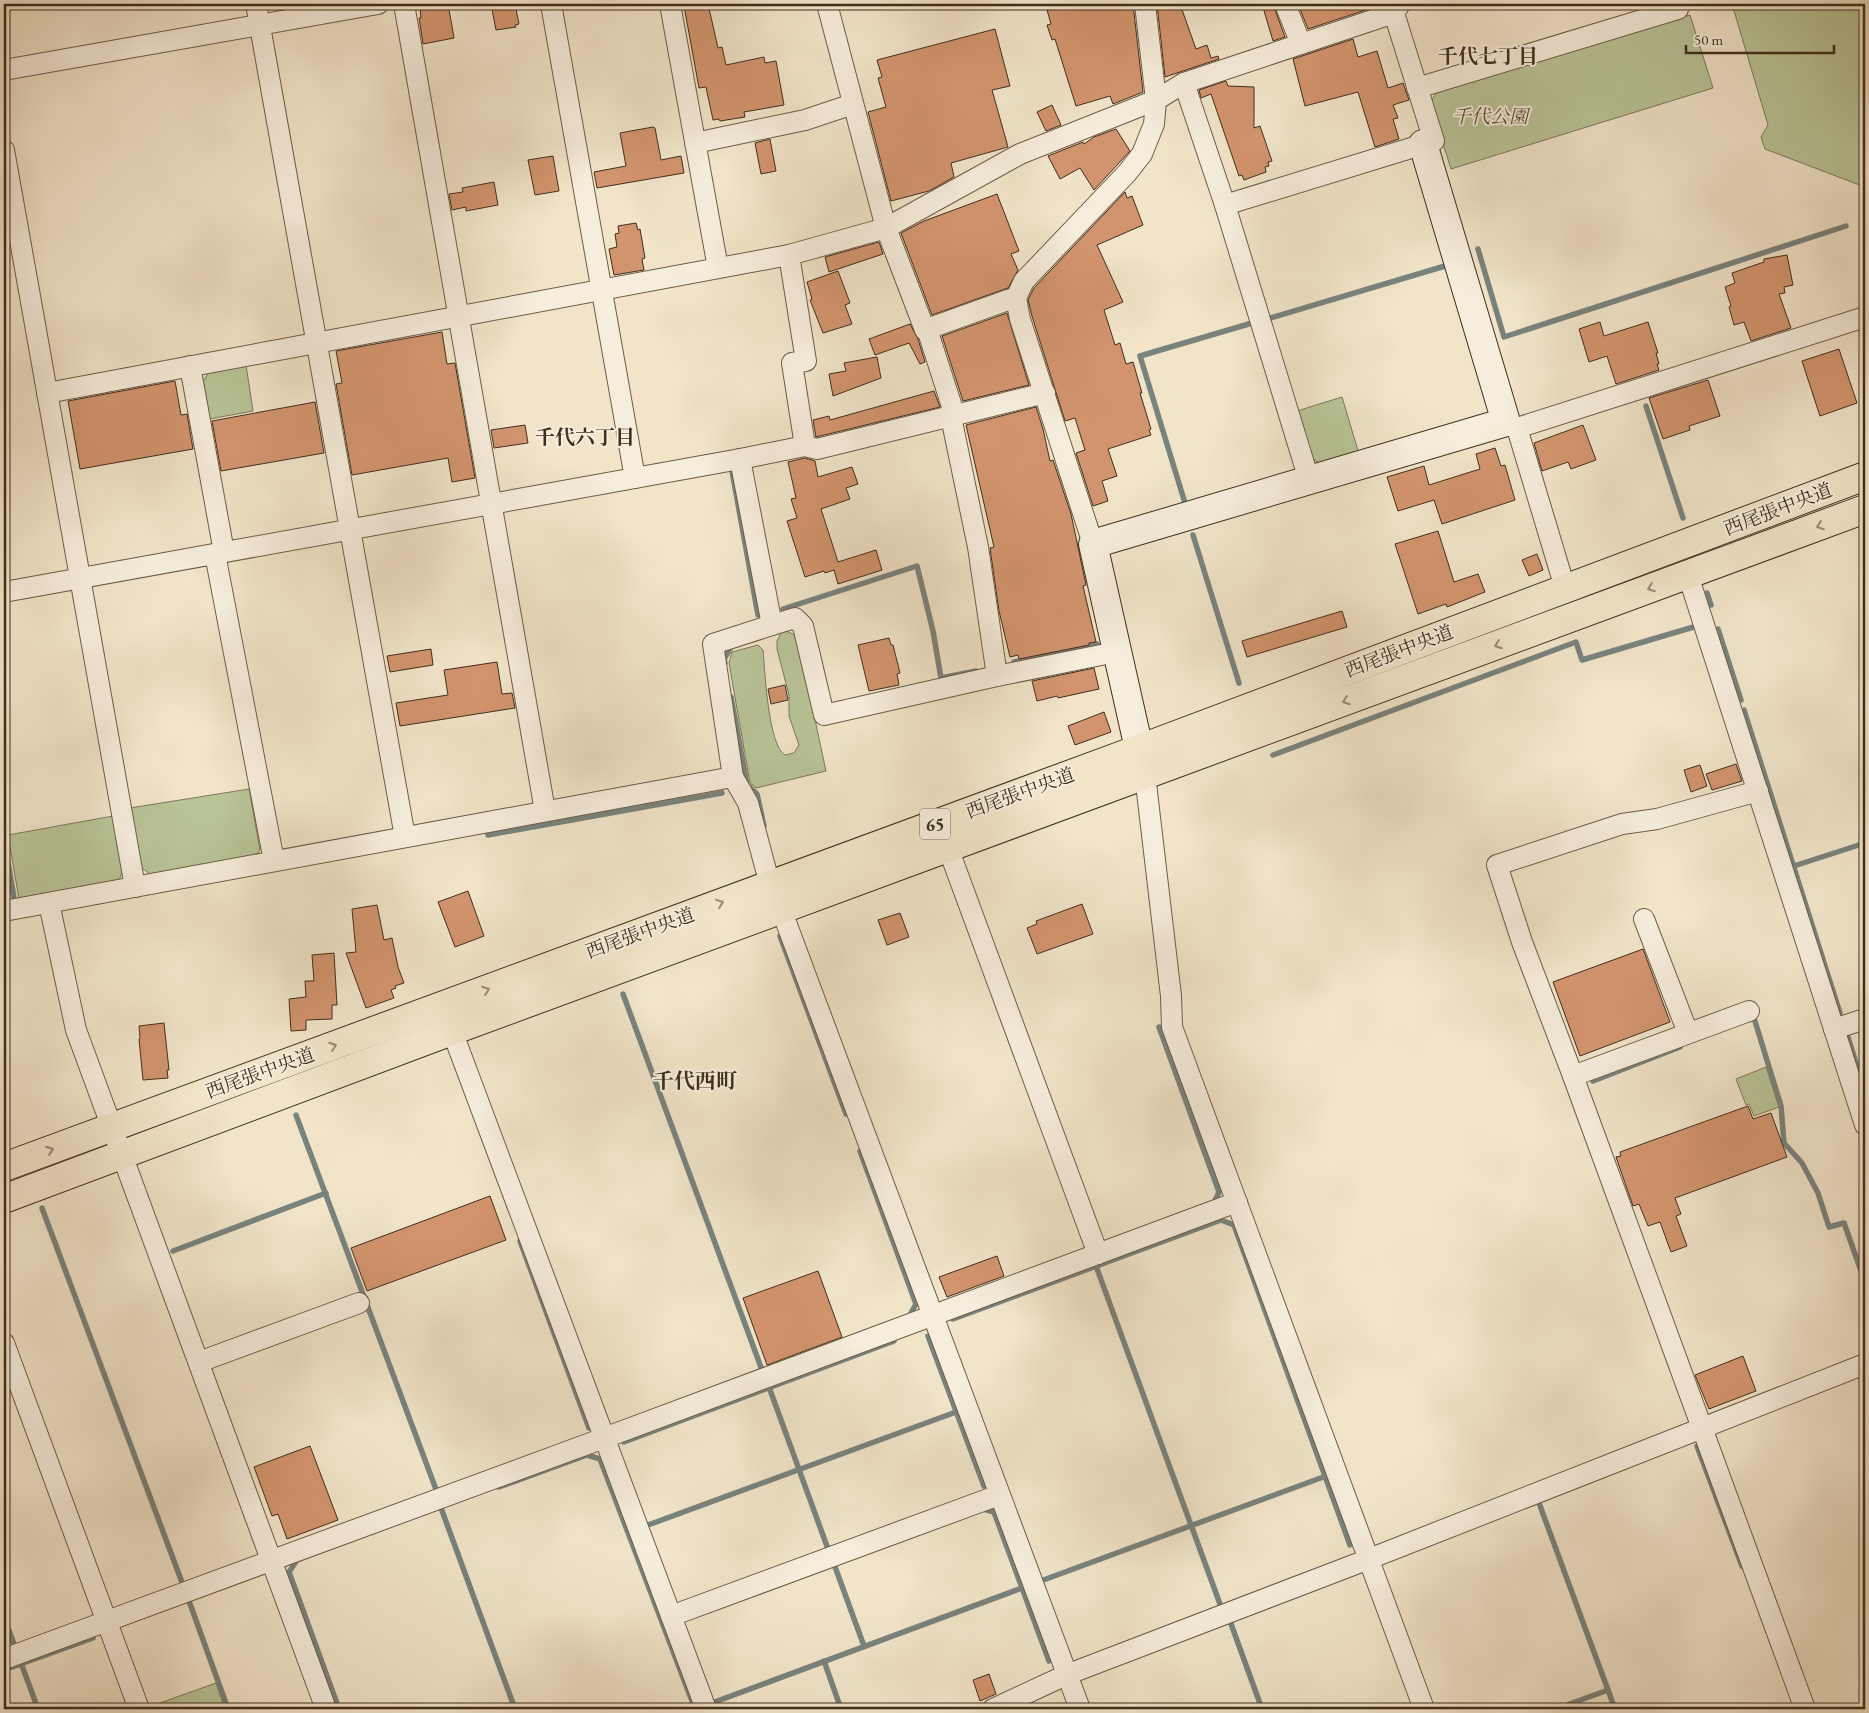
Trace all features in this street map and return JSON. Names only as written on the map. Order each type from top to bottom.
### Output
[{"type":"main road","name":"西尾張中央道","points":[[4,1167],[1139,749],[1865,476]]},
{"type":"main road","name":"西尾張中央道","points":[[4,1199],[452,1031],[1865,509]]},
{"type":"street","points":[[256,4],[405,837]]},
{"type":"street","points":[[4,70],[378,4]]},
{"type":"street","points":[[404,4],[545,811]]},
{"type":"street","points":[[551,4],[635,478]]},
{"type":"street","points":[[670,4],[718,268]]},
{"type":"street","points":[[827,4],[886,228],[925,330],[1016,298]]},
{"type":"street","points":[[1144,4],[1156,100],[1154,124],[1142,154],[1127,173],[1024,281],[1016,298],[1020,319],[1093,544],[1145,775],[1171,996],[1172,1027],[1424,1709]]},
{"type":"street","points":[[1286,4],[1301,44]]},
{"type":"street","points":[[1417,88],[1678,9],[1676,4]]},
{"type":"street","points":[[47,393],[789,255],[886,228],[1020,154],[1156,100],[1184,83],[1301,44],[1397,8],[1417,88],[1434,141],[1225,205]]},
{"type":"street","points":[[1184,83],[1225,205],[1309,480]]},
{"type":"street","points":[[695,144],[805,120],[853,104]]},
{"type":"street","points":[[1424,144],[1565,588]]},
{"type":"street","points":[[4,150],[135,887]]},
{"type":"street","points":[[789,255],[806,361],[792,363],[805,446]]},
{"type":"street","points":[[1093,544],[1309,480],[1512,425],[1865,317]]},
{"type":"street","points":[[928,329],[953,417],[978,547],[997,676]]},
{"type":"street","points":[[190,366],[219,553],[274,862]]},
{"type":"street","points":[[4,592],[805,446],[817,449],[953,417],[1044,393]]},
{"type":"street","points":[[740,459],[772,625]]},
{"type":"street","points":[[1688,575],[1865,1125]]},
{"type":"street","points":[[770,885],[748,803],[733,777],[713,644],[795,618],[803,626],[824,715],[997,676],[1116,652]]},
{"type":"street","points":[[4,911],[733,777]]},
{"type":"street","points":[[1758,791],[1657,819],[1622,824],[1497,865],[1522,942],[1805,1709]]},
{"type":"street","points":[[948,848],[1098,1254]]},
{"type":"street","points":[[49,903],[76,1030],[326,1709]]},
{"type":"street","points":[[781,910],[1080,1709]]},
{"type":"street","points":[[1644,919],[1688,1033]]},
{"type":"street","points":[[1573,1076],[1749,1010]]},
{"type":"street","points":[[1834,1029],[1865,1019]]},
{"type":"street","points":[[452,1031],[706,1709]]},
{"type":"street","points":[[4,1659],[1237,1202]]},
{"type":"street","points":[[199,1362],[359,1303]]},
{"type":"street","points":[[4,1343],[139,1709]]},
{"type":"street","points":[[993,1709],[1066,1675],[1369,1559],[1865,1364]]},
{"type":"street","points":[[671,1616],[999,1495]]},
{"type":"green space","points":[[1732,4],[1865,4],[1865,187],[1765,149],[1761,137],[1768,125]]},
{"type":"green space","name":"千代公園","points":[[1690,15],[1713,88],[1451,169],[1430,102],[1437,92]]},
{"type":"green space","points":[[246,365],[253,411],[210,419],[203,381],[209,372]]},
{"type":"green space","points":[[1342,397],[1359,454],[1323,465],[1311,458],[1297,411]]},
{"type":"green space","points":[[786,631],[797,636],[826,771],[756,788],[750,783],[729,663],[732,652],[758,645],[763,650],[768,707],[775,737],[779,748],[785,755],[794,753],[799,745],[789,716],[789,695],[777,649],[777,641],[781,633]]},
{"type":"green space","points":[[249,789],[260,850],[252,859],[151,875],[141,867],[130,808]]},
{"type":"green space","points":[[113,816],[123,871],[118,882],[19,899],[8,835]]},
{"type":"green space","points":[[1766,1067],[1779,1107],[1754,1116],[1749,1104],[1746,1105],[1736,1079]]},
{"type":"green space","points":[[216,1683],[225,1709],[146,1708]]},
{"type":"building","points":[[448,4],[454,38],[423,44],[419,18],[421,18],[420,8]]},
{"type":"building","points":[[491,4],[515,4],[519,24],[515,25],[516,27],[496,30]]},
{"type":"building","points":[[708,4],[718,48],[722,47],[726,65],[764,57],[765,63],[776,61],[784,105],[744,112],[745,117],[720,121],[719,119],[713,120],[706,87],[699,88],[684,6]]},
{"type":"building","points":[[1065,4],[1133,4],[1143,92],[1113,104],[1110,96],[1076,106],[1055,39],[1052,40],[1047,25],[1051,24],[1047,10]]},
{"type":"building","points":[[1157,4],[1180,4],[1196,49],[1207,45],[1211,58],[1218,56],[1219,59],[1165,77]]},
{"type":"building","points":[[1262,4],[1273,4],[1285,37],[1273,41]]},
{"type":"building","points":[[1298,4],[1384,4],[1308,29]]},
{"type":"building","points":[[995,29],[1010,86],[992,90],[1008,147],[951,163],[954,177],[929,191],[891,201],[868,112],[886,107],[878,78],[882,77],[877,60]]},
{"type":"building","points":[[1353,39],[1358,57],[1377,51],[1388,88],[1403,83],[1409,100],[1393,105],[1398,118],[1393,119],[1399,139],[1375,147],[1358,92],[1305,106],[1293,59]]},
{"type":"building","points":[[1226,81],[1228,86],[1254,87],[1254,128],[1260,126],[1272,161],[1268,162],[1269,166],[1265,167],[1266,172],[1244,180],[1242,175],[1239,176],[1211,94],[1201,98],[1199,90]]},
{"type":"building","points":[[1052,105],[1061,125],[1046,131],[1037,112]]},
{"type":"building","points":[[655,128],[661,160],[681,156],[684,173],[597,188],[594,172],[626,166],[620,133]]},
{"type":"building","points":[[1116,129],[1130,151],[1094,190],[1080,168],[1060,179],[1048,156],[1083,142],[1084,144],[1094,137]]},
{"type":"building","points":[[770,139],[776,171],[761,174],[755,143]]},
{"type":"building","points":[[553,156],[559,191],[535,195],[528,160]]},
{"type":"building","points":[[494,182],[498,205],[466,211],[466,207],[452,210],[449,194],[463,192],[462,188]]},
{"type":"building","points":[[1125,192],[1127,198],[1132,196],[1143,225],[1097,245],[1123,302],[1104,310],[1115,345],[1120,343],[1126,364],[1133,362],[1151,435],[1108,449],[1117,476],[1102,481],[1108,501],[1093,506],[1076,453],[1085,450],[1075,418],[1065,421],[1028,300],[1034,288]]},
{"type":"building","points":[[997,194],[1019,251],[1011,254],[1018,270],[1008,288],[932,315],[901,233],[924,221]]},
{"type":"building","points":[[636,223],[638,230],[640,229],[645,258],[642,259],[644,270],[614,275],[609,249],[617,247],[615,234],[619,233],[618,226]]},
{"type":"building","points":[[879,242],[883,254],[829,272],[825,257]]},
{"type":"building","points":[[1787,255],[1793,285],[1784,287],[1785,293],[1779,294],[1791,328],[1751,341],[1744,322],[1734,325],[1725,287],[1735,283],[1732,273],[1764,262],[1764,259]]},
{"type":"building","points":[[838,271],[850,303],[845,305],[852,324],[823,333],[810,300],[812,299],[807,282]]},
{"type":"building","points":[[1007,313],[1029,385],[963,401],[942,336]]},
{"type":"building","points":[[1600,322],[1604,336],[1648,322],[1658,353],[1656,353],[1659,370],[1616,384],[1607,356],[1589,362],[1579,329]]},
{"type":"building","points":[[910,324],[918,339],[925,362],[920,364],[909,343],[875,355],[869,339]]},
{"type":"building","points":[[442,332],[447,364],[455,363],[475,478],[452,482],[448,458],[352,475],[336,384],[342,383],[336,351]]},
{"type":"building","points":[[1839,349],[1857,403],[1820,416],[1802,361]]},
{"type":"building","points":[[877,357],[881,378],[833,396],[829,374],[846,371],[844,363]]},
{"type":"building","points":[[1708,380],[1720,416],[1689,426],[1690,430],[1663,439],[1649,398]]},
{"type":"building","points":[[175,381],[181,415],[187,414],[193,449],[80,469],[68,401]]},
{"type":"building","points":[[934,391],[940,407],[816,437],[813,420],[829,416],[830,420]]},
{"type":"building","points":[[315,402],[324,453],[221,471],[212,421]]},
{"type":"building","points":[[1036,407],[1050,461],[1053,460],[1071,514],[1086,585],[1083,586],[1096,642],[1019,659],[1018,655],[1010,657],[999,611],[990,548],[994,547],[966,425]]},
{"type":"building","points":[[525,425],[528,443],[494,448],[491,430]]},
{"type":"building","points":[[1583,425],[1596,460],[1571,469],[1568,462],[1542,471],[1534,443]]},
{"type":"building","points":[[1495,448],[1501,466],[1505,465],[1515,500],[1442,524],[1434,500],[1398,511],[1387,477],[1424,466],[1429,485],[1480,469],[1476,454]]},
{"type":"building","points":[[805,458],[815,461],[818,477],[852,467],[858,484],[846,488],[850,499],[821,509],[838,562],[876,550],[882,570],[838,584],[834,570],[805,577],[787,521],[797,518],[791,499],[796,498],[788,462]]},
{"type":"building","points":[[1438,531],[1454,582],[1478,574],[1485,592],[1447,607],[1446,604],[1418,614],[1395,544]]},
{"type":"building","points":[[1537,554],[1543,570],[1529,576],[1522,560]]},
{"type":"building","points":[[1342,611],[1347,627],[1247,657],[1242,641]]},
{"type":"building","points":[[889,638],[891,645],[893,645],[900,673],[897,674],[899,685],[869,691],[858,645]]},
{"type":"building","points":[[431,649],[433,665],[390,672],[387,656]]},
{"type":"building","points":[[497,662],[502,694],[512,693],[515,708],[400,726],[396,703],[448,695],[444,670]]},
{"type":"building","points":[[1094,668],[1099,689],[1037,701],[1032,681]]},
{"type":"building","points":[[785,685],[788,700],[771,704],[768,689]]},
{"type":"building","points":[[1104,712],[1111,732],[1075,745],[1068,726]]},
{"type":"building","points":[[1736,764],[1742,781],[1712,790],[1706,774]]},
{"type":"building","points":[[1700,765],[1707,786],[1691,792],[1684,770]]},
{"type":"building","points":[[468,891],[484,936],[455,947],[438,902]]},
{"type":"building","points":[[1082,904],[1093,934],[1037,954],[1027,928],[1037,924],[1036,921]]},
{"type":"building","points":[[377,905],[384,940],[392,938],[398,967],[404,983],[395,986],[396,988],[391,990],[394,998],[366,1008],[346,953],[356,952],[352,909]]},
{"type":"building","points":[[900,913],[909,937],[887,945],[878,920]]},
{"type":"building","points":[[1643,949],[1670,1022],[1580,1056],[1553,982]]},
{"type":"building","points":[[334,953],[337,1005],[332,1005],[332,1019],[306,1020],[306,1030],[291,1031],[289,999],[306,997],[305,981],[314,981],[312,955]]},
{"type":"building","points":[[164,1023],[169,1070],[167,1070],[168,1078],[143,1080],[139,1026]]},
{"type":"building","points":[[1748,1106],[1753,1119],[1771,1113],[1787,1157],[1675,1198],[1681,1214],[1676,1216],[1687,1246],[1671,1252],[1660,1222],[1648,1226],[1639,1204],[1633,1206],[1616,1157],[1621,1156],[1620,1152]]},
{"type":"building","points":[[490,1196],[506,1240],[367,1291],[351,1248]]},
{"type":"building","points":[[997,1256],[1004,1276],[947,1297],[939,1277]]},
{"type":"building","points":[[818,1271],[842,1337],[767,1365],[743,1298]]},
{"type":"building","points":[[1743,1356],[1756,1391],[1709,1409],[1695,1375]]},
{"type":"building","points":[[310,1446],[338,1520],[287,1539],[278,1514],[272,1516],[254,1467]]},
{"type":"building","points":[[989,1674],[996,1694],[980,1701],[973,1680]]},
{"type":"waterway","points":[[1478,249],[1504,337],[1846,226]]},
{"type":"waterway","points":[[1270,318],[1445,266]]},
{"type":"waterway","points":[[1185,503],[1140,356],[1252,323]]},
{"type":"waterway","points":[[1646,406],[1683,518]]},
{"type":"waterway","points":[[732,471],[758,615]]},
{"type":"waterway","points":[[1193,535],[1239,683]]},
{"type":"waterway","points":[[783,609],[917,566],[933,631],[941,678],[976,671]]},
{"type":"waterway","points":[[1707,593],[1711,605]]},
{"type":"waterway","points":[[1273,755],[1576,642],[1582,660],[1697,626]]},
{"type":"waterway","points":[[1718,629],[1741,700]]},
{"type":"waterway","points":[[1014,662],[1097,644]]},
{"type":"waterway","points":[[725,663],[724,659],[730,649]]},
{"type":"waterway","points":[[731,697],[747,785],[757,794],[764,826]]},
{"type":"waterway","points":[[1744,710],[1840,1013]]},
{"type":"waterway","points":[[488,835],[722,793]]},
{"type":"waterway","points":[[4,839],[14,898]]},
{"type":"waterway","points":[[1794,866],[1865,843]]},
{"type":"waterway","points":[[780,936],[846,1114]]},
{"type":"waterway","points":[[623,994],[762,1370]]},
{"type":"waterway","points":[[1749,1020],[1754,1018],[1781,1106],[1784,1143],[1802,1163],[1818,1193],[1829,1227],[1844,1223],[1865,1282]]},
{"type":"waterway","points":[[1159,1027],[1219,1192],[1214,1203]]},
{"type":"waterway","points":[[1848,1037],[1865,1092]]},
{"type":"waterway","points":[[1593,1081],[1680,1047]]},
{"type":"waterway","points":[[296,1115],[437,1492]]},
{"type":"waterway","points":[[860,1151],[916,1304],[911,1313]]},
{"type":"waterway","points":[[173,1251],[326,1193]]},
{"type":"waterway","points":[[42,1208],[183,1585]]},
{"type":"waterway","points":[[953,1319],[1221,1220],[1234,1225],[1350,1545]]},
{"type":"waterway","points":[[520,1241],[589,1428]]},
{"type":"waterway","points":[[1096,1266],[1220,1604]]},
{"type":"waterway","points":[[928,1336],[984,1486]]},
{"type":"waterway","points":[[624,1442],[894,1341]]},
{"type":"waterway","points":[[769,1387],[828,1549]]},
{"type":"waterway","points":[[648,1525],[956,1412]]},
{"type":"waterway","points":[[1697,1446],[1742,1566]]},
{"type":"waterway","points":[[499,1487],[587,1455],[600,1459],[695,1709]]},
{"type":"waterway","points":[[1038,1582],[1326,1476]]},
{"type":"waterway","points":[[1539,1503],[1615,1709]]},
{"type":"waterway","points":[[441,1508],[515,1709]]},
{"type":"waterway","points":[[980,1510],[994,1512],[1049,1661]]},
{"type":"waterway","points":[[302,1558],[297,1560],[289,1572],[339,1709]]},
{"type":"waterway","points":[[834,1564],[864,1646]]},
{"type":"waterway","points":[[712,1703],[1022,1588]]},
{"type":"waterway","points":[[189,1601],[228,1709]]},
{"type":"waterway","points":[[4,1617],[15,1647]]},
{"type":"waterway","points":[[1230,1621],[1262,1709]]},
{"type":"waterway","points":[[4,1670],[93,1638]]},
{"type":"waterway","points":[[824,1661],[841,1709]]},
{"type":"waterway","points":[[21,1663],[38,1709]]},
{"type":"waterway","points":[[1556,1709],[1608,1690]]},
{"type":"district","name":"千代七丁目","points":[[1488,56]]},
{"type":"district","name":"千代六丁目","points":[[585,437]]},
{"type":"district","name":"千代西町","points":[[695,1080]]}]
